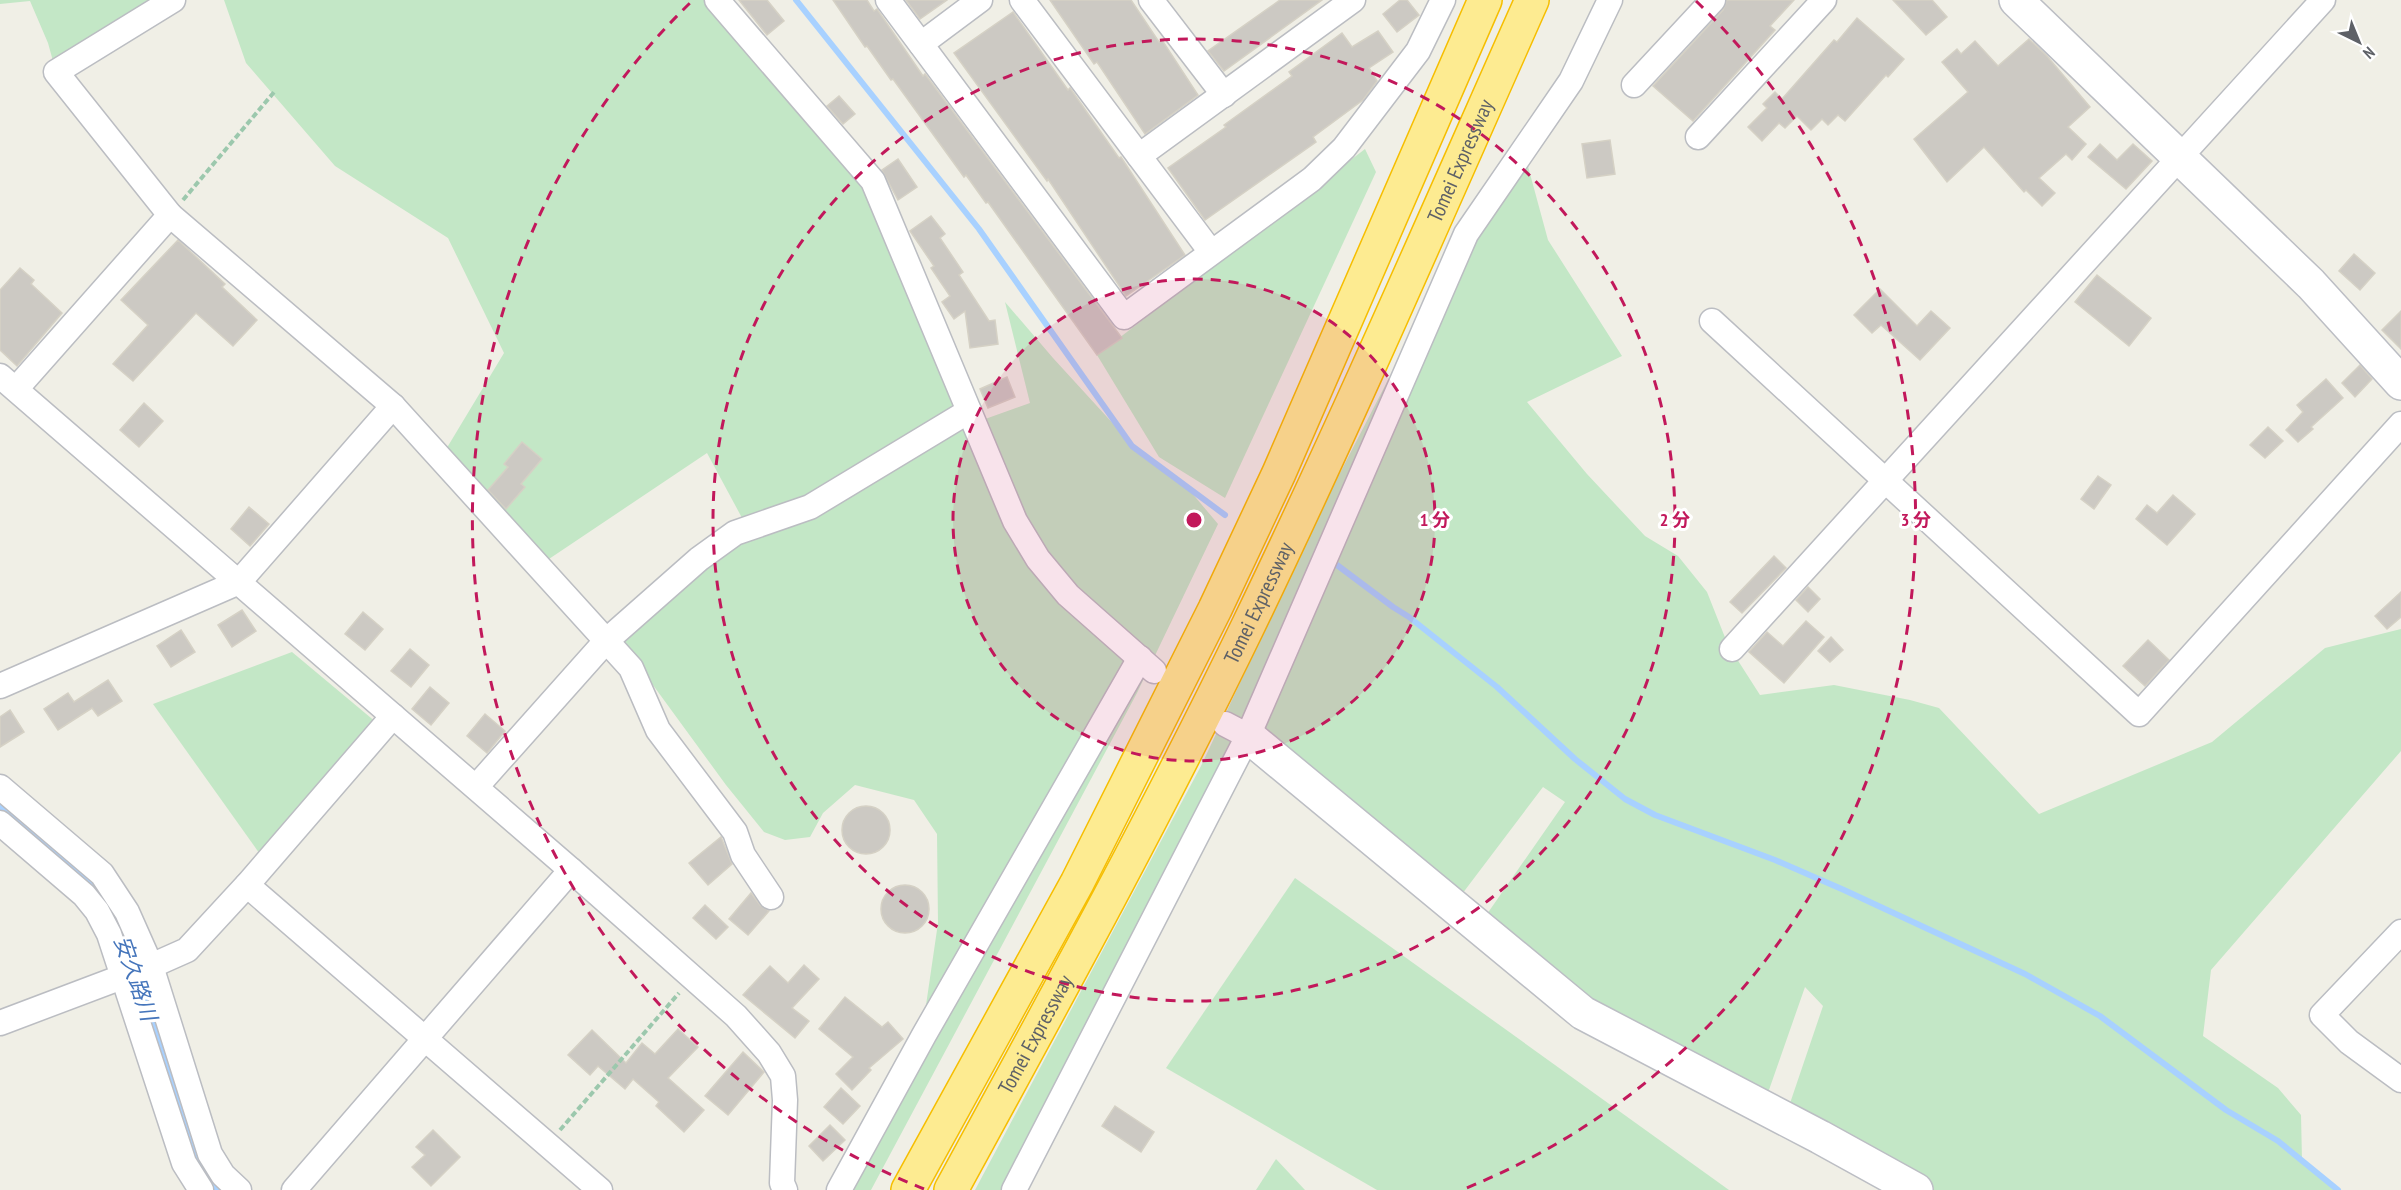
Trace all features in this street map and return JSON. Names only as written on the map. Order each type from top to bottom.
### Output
[{"type":"highway","name":"Tomei Expressway","points":[[908,1190],[1077,883],[1215,609],[1279,473],[1484,0]]},
{"type":"highway","name":"Tomei Expressway","points":[[951,1190],[1110,899],[1248,626],[1313,488],[1532,0]]},
{"type":"street","points":[[172,0],[56,72],[170,215],[393,406],[631,668],[658,730],[735,832],[743,855],[771,897]]},
{"type":"street","points":[[717,0],[873,181],[1015,520],[1038,559],[1068,595],[1147,664],[924,1035],[839,1190]]},
{"type":"street","points":[[888,0],[1124,317],[1312,179],[1344,148],[1418,51],[1443,0]]},
{"type":"street","points":[[921,44],[980,0]]},
{"type":"street","points":[[1022,0],[1211,252]]},
{"type":"street","points":[[1139,156],[1353,0]]},
{"type":"street","points":[[1014,1190],[1237,730],[1466,234],[1570,81],[1610,0]]},
{"type":"street","points":[[1634,85],[1713,0]]},
{"type":"street","points":[[1698,137],[1824,0]]},
{"type":"street","points":[[2016,0],[2311,284],[2401,383]]},
{"type":"street","points":[[1732,649],[2178,156],[2323,0]]},
{"type":"street","points":[[1157,2],[1224,95]]},
{"type":"street","points":[[170,215],[8,383],[572,870],[736,1016],[769,1053],[783,1076],[785,1100],[782,1183],[785,1190]]},
{"type":"street","points":[[1712,321],[2139,714],[2401,424]]},
{"type":"street","points":[[0,686],[239,582],[393,406]]},
{"type":"street","points":[[476,787],[606,640],[699,560],[735,533],[810,507],[969,411]]},
{"type":"street","points":[[0,1023],[188,950],[393,716]]},
{"type":"street","points":[[1237,730],[1583,1013],[1916,1190]]},
{"type":"street","points":[[0,787],[102,874],[128,912],[151,966],[210,1154],[223,1175],[239,1190]]},
{"type":"street","points":[[0,823],[84,895],[97,911],[109,934],[184,1163],[201,1190]]},
{"type":"street","points":[[294,1190],[572,870]]},
{"type":"street","points":[[247,885],[600,1190]]},
{"type":"street","points":[[2401,932],[2322,1015],[2349,1042],[2401,1080]]},
{"type":"path","points":[[170,215],[275,91]]},
{"type":"path","points":[[548,1144],[693,976]]},
{"type":"green space","points":[[0,0],[173,0],[56,72],[48,43],[30,1],[0,4]]},
{"type":"green space","points":[[224,0],[717,0],[798,94],[892,227],[974,423],[1030,403],[1005,302],[1139,452],[1186,486],[1218,524],[1137,693],[871,1190],[842,1190],[924,1019],[938,923],[937,834],[914,800],[855,785],[823,813],[810,837],[785,840],[764,832],[726,785],[615,633],[748,529],[707,453],[546,561],[445,451],[504,353],[448,238],[335,166],[246,63]]},
{"type":"green space","points":[[1365,149],[1376,172],[1225,498],[1159,457],[1097,355]]},
{"type":"green space","points":[[1526,159],[1548,240],[1622,356],[1527,402],[1587,474],[1645,536],[1678,556],[1707,592],[1728,645],[1760,695],[1834,685],[1939,708],[2039,814],[2212,742],[2325,648],[2401,629],[2401,751],[2211,970],[2203,1036],[2278,1088],[2301,1115],[2302,1160],[2338,1190],[1914,1190],[1785,1118],[1823,1006],[1805,987],[1763,1107],[1583,1013],[1478,927],[1565,802],[1543,787],[1453,906],[1248,736],[1006,1190],[975,1190],[1201,766],[1324,504],[1389,378],[1266,692],[1469,228]]},
{"type":"green space","points":[[292,652],[377,723],[262,857],[153,704]]},
{"type":"green space","points":[[1295,878],[1729,1190],[1377,1190],[1166,1068]]},
{"type":"green space","points":[[1276,1159],[1305,1190],[1256,1190]]},
{"type":"building","points":[[739,0],[767,0],[784,21],[767,35]]},
{"type":"building","points":[[833,0],[867,0],[874,11],[877,9],[923,76],[925,74],[1122,338],[1097,355],[988,202],[986,203],[966,175],[964,177],[893,79],[891,80],[867,46],[865,47]]},
{"type":"building","points":[[906,0],[947,0],[920,19]]},
{"type":"building","points":[[1050,0],[1131,0],[1159,42],[1162,40],[1198,95],[1145,134],[1097,62],[1094,64]]},
{"type":"building","points":[[1280,0],[1322,0],[1224,71],[1208,51]]},
{"type":"building","points":[[1400,0],[1407,0],[1419,15],[1397,32],[1383,14]]},
{"type":"building","points":[[1727,0],[1794,0],[1770,26],[1775,30],[1693,121],[1653,86],[1723,10]]},
{"type":"building","points":[[1893,0],[1932,0],[1947,17],[1926,35]]},
{"type":"building","points":[[1013,12],[1068,90],[1070,88],[1119,158],[1121,157],[1185,255],[1126,296],[1048,179],[1047,181],[954,53]]},
{"type":"building","points":[[1857,18],[1904,59],[1888,77],[1886,75],[1845,121],[1838,115],[1828,125],[1822,119],[1811,130],[1797,116],[1785,128],[1779,123],[1762,141],[1748,127],[1767,108],[1763,104],[1775,92],[1782,99],[1834,40],[1837,42]]},
{"type":"building","points":[[1378,31],[1393,52],[1369,68],[1377,81],[1363,100],[1313,137],[1316,142],[1205,220],[1168,168],[1292,76],[1289,72],[1342,33],[1352,47]]},
{"type":"building","points":[[2029,39],[2047,56],[2090,107],[2068,127],[2086,144],[2072,160],[2066,154],[2039,178],[2055,193],[2042,206],[2026,190],[2024,192],[1984,147],[1947,182],[1914,139],[1968,92],[1942,62],[1957,49],[1961,54],[1975,41],[1998,66]]},
{"type":"building","points":[[839,96],[855,114],[843,124],[827,106]]},
{"type":"building","points":[[1610,140],[1615,174],[1587,178],[1582,144]]},
{"type":"building","points":[[2100,144],[2117,160],[2133,144],[2152,161],[2126,189],[2088,157]]},
{"type":"building","points":[[898,159],[917,187],[898,200],[882,170]]},
{"type":"building","points":[[931,216],[945,234],[940,238],[963,272],[959,275],[989,321],[995,320],[998,344],[970,348],[965,311],[954,319],[942,302],[950,296],[931,268],[934,266],[910,231]]},
{"type":"building","points":[[178,240],[225,284],[222,287],[257,320],[233,346],[196,313],[133,381],[113,364],[148,325],[121,300]]},
{"type":"building","points":[[2354,254],[2375,273],[2360,290],[2339,271]]},
{"type":"building","points":[[20,268],[34,280],[31,284],[62,313],[17,366],[0,350],[0,290]]},
{"type":"building","points":[[2097,275],[2151,318],[2129,346],[2075,302]]},
{"type":"building","points":[[1880,289],[1917,326],[1931,311],[1950,328],[1920,360],[1881,325],[1872,333],[1854,315]]},
{"type":"building","points":[[2401,311],[2401,349],[2382,330]]},
{"type":"building","points":[[2360,365],[2372,379],[2355,397],[2342,383]]},
{"type":"building","points":[[1007,377],[1015,397],[988,408],[980,389]]},
{"type":"building","points":[[2326,379],[2343,398],[2298,442],[2286,430],[2303,412],[2297,405]]},
{"type":"building","points":[[144,403],[163,421],[139,447],[120,430]]},
{"type":"building","points":[[2268,427],[2283,441],[2265,458],[2250,445]]},
{"type":"building","points":[[522,442],[542,459],[521,484],[525,487],[506,509],[488,490],[508,467],[504,464]]},
{"type":"building","points":[[2098,476],[2111,485],[2094,509],[2081,499]]},
{"type":"building","points":[[2173,495],[2195,514],[2167,545],[2136,519],[2147,505],[2157,513]]},
{"type":"building","points":[[249,507],[269,524],[250,546],[231,529]]},
{"type":"building","points":[[1774,556],[1786,568],[1742,613],[1730,602]]},
{"type":"building","points":[[1808,587],[1820,599],[1808,612],[1796,600]]},
{"type":"building","points":[[2401,592],[2401,617],[2387,629],[2375,616]]},
{"type":"building","points":[[242,610],[256,631],[232,647],[218,625]]},
{"type":"building","points":[[363,612],[383,629],[365,650],[345,634]]},
{"type":"building","points":[[1806,621],[1824,637],[1784,683],[1749,652],[1767,632],[1783,646]]},
{"type":"building","points":[[181,630],[195,652],[171,667],[157,646]]},
{"type":"building","points":[[1831,637],[1843,650],[1830,662],[1818,651]]},
{"type":"building","points":[[2148,640],[2169,660],[2145,686],[2123,666]]},
{"type":"building","points":[[410,649],[429,665],[411,687],[391,671]]},
{"type":"building","points":[[108,680],[122,701],[98,716],[92,708],[58,730],[44,709],[68,693],[74,702]]},
{"type":"building","points":[[430,687],[449,703],[431,725],[412,709]]},
{"type":"building","points":[[10,710],[24,732],[0,747],[0,717]]},
{"type":"building","points":[[485,714],[505,731],[487,753],[467,736]]},
{"type":"building","points":[[866,806],[883,813],[890,830],[883,847],[866,854],[849,847],[842,830],[849,813]]},
{"type":"building","points":[[721,837],[732,864],[708,885],[689,863]]},
{"type":"building","points":[[905,885],[922,892],[929,909],[922,926],[905,933],[888,926],[881,909],[888,892]]},
{"type":"building","points":[[751,893],[760,905],[769,911],[748,935],[729,919]]},
{"type":"building","points":[[705,905],[728,927],[716,939],[693,918]]},
{"type":"building","points":[[804,965],[819,979],[792,1008],[809,1021],[795,1038],[743,995],[770,966],[788,983]]},
{"type":"building","points":[[845,997],[882,1027],[888,1022],[903,1039],[869,1068],[871,1070],[852,1090],[836,1074],[853,1057],[819,1029]]},
{"type":"building","points":[[678,1029],[698,1047],[668,1078],[704,1110],[684,1132],[656,1106],[659,1102],[633,1079],[625,1089],[598,1066],[590,1075],[568,1055],[592,1030],[626,1063],[642,1043],[655,1054]]},
{"type":"building","points":[[743,1052],[764,1072],[728,1115],[705,1096]]},
{"type":"building","points":[[841,1088],[860,1106],[843,1124],[824,1107]]},
{"type":"building","points":[[1115,1106],[1154,1132],[1141,1152],[1102,1126]]},
{"type":"building","points":[[830,1125],[845,1140],[823,1161],[809,1146]]},
{"type":"building","points":[[433,1130],[460,1157],[431,1186],[412,1167],[425,1155],[416,1147]]},
{"type":"waterway","points":[[796,0],[979,229],[1132,446],[1225,515]]},
{"type":"waterway","points":[[1337,565],[1409,617],[1497,687],[1575,759],[1625,799],[1655,815],[1775,860],[1844,890],[2025,974],[2100,1016],[2226,1110],[2278,1141],[2338,1190]]},
{"type":"waterway","name":"安久路川","points":[[0,803],[93,884],[112,905],[125,936],[197,1156],[217,1190]]}]
